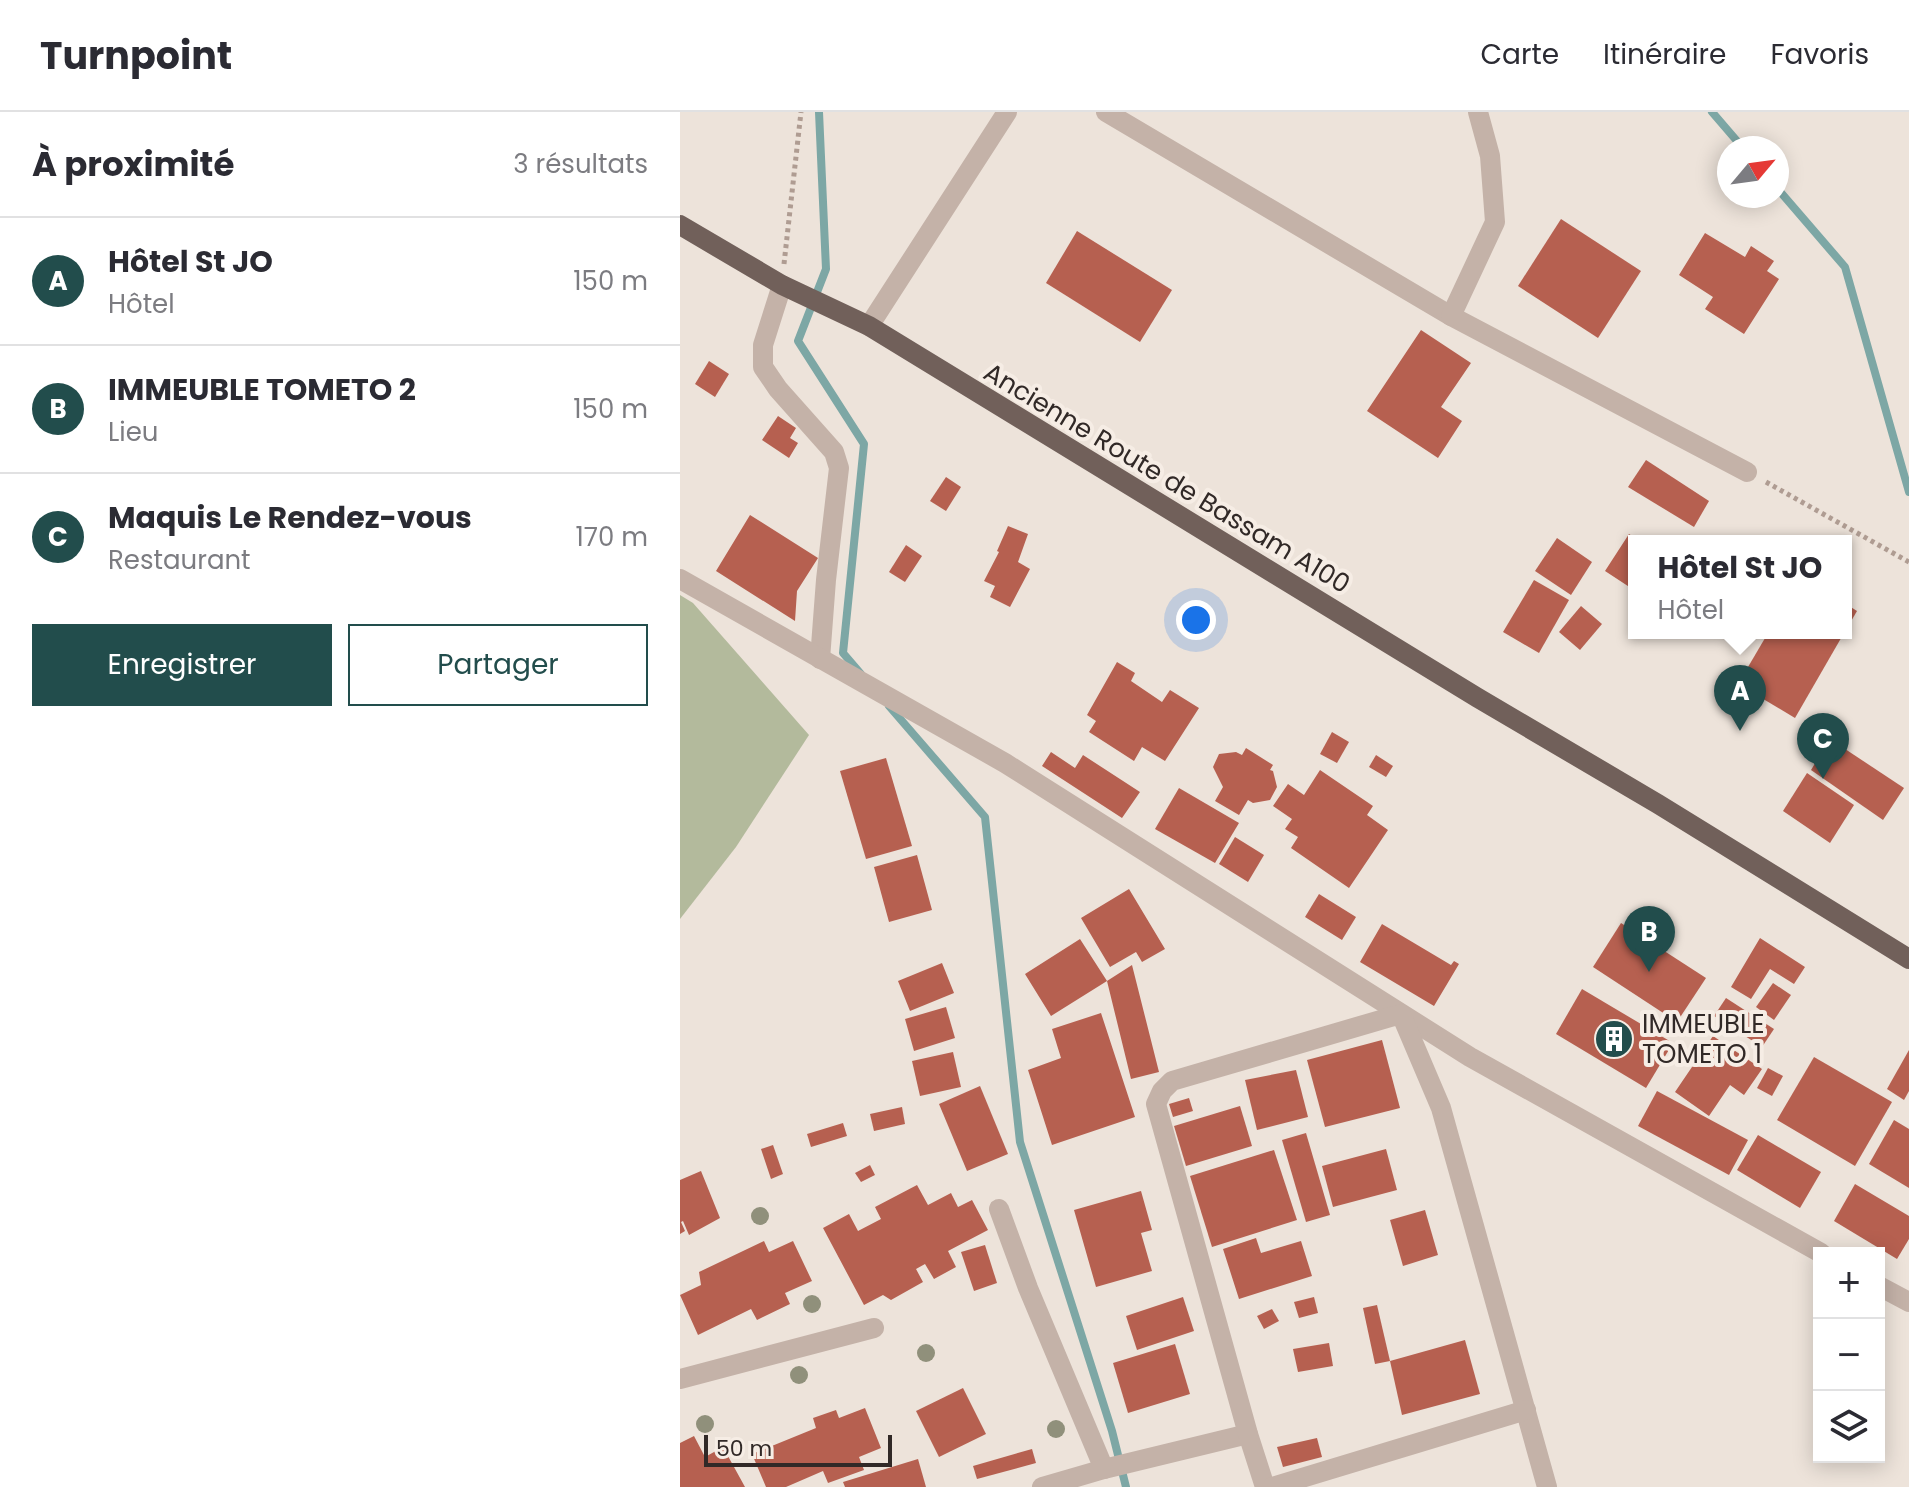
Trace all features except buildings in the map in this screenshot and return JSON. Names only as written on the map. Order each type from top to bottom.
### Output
[{"type":"main road","name":"Ancienne Route de Bassam A100","points":[[680,225],[782,285],[869,326],[1909,959]]},
{"type":"street","points":[[869,326],[1007,112]]},
{"type":"street","points":[[1106,112],[1451,316],[1747,472]]},
{"type":"street","points":[[1451,316],[1495,222],[1490,156],[1478,112]]},
{"type":"street","points":[[782,285],[763,345],[763,367],[778,389],[834,452],[839,468],[820,659]]},
{"type":"street","points":[[680,579],[1005,763],[1470,1057],[1813,1249]]},
{"type":"street","points":[[1401,1014],[1441,1108],[1547,1487]]},
{"type":"street","points":[[1265,1487],[1156,1104],[1162,1091],[1172,1081],[1401,1014]]},
{"type":"street","points":[[999,1209],[1028,1288],[1104,1469]]},
{"type":"street","points":[[1885,1289],[1909,1302]]},
{"type":"street","points":[[680,1379],[874,1328]]},
{"type":"street","points":[[1272,1487],[1526,1410]]},
{"type":"street","points":[[1042,1487],[1248,1434]]},
{"type":"path","points":[[782,285],[801,112]]},
{"type":"path","points":[[1747,472],[1909,562]]},
{"type":"green space","points":[[680,595],[693,603],[809,735],[736,847],[680,919]]},
{"type":"waterway","points":[[819,112],[826,269],[798,341],[864,444],[843,653],[861,674]]},
{"type":"waterway","points":[[1712,112],[1733,136]]},
{"type":"waterway","points":[[1789,202],[1845,267],[1909,492]]},
{"type":"waterway","points":[[889,706],[985,817],[1020,1142],[1112,1431],[1126,1487]]},
{"type":"place","name":"Hôtel St JO","points":[[1740,731]]},
{"type":"place","name":"Maquis Le Rendez-vous","points":[[1823,779]]},
{"type":"place","name":"IMMEUBLE TOMETO 2","points":[[1649,972]]},
{"type":"place","name":"IMMEUBLE TOMETO 1","points":[[1614,1039]]}]
